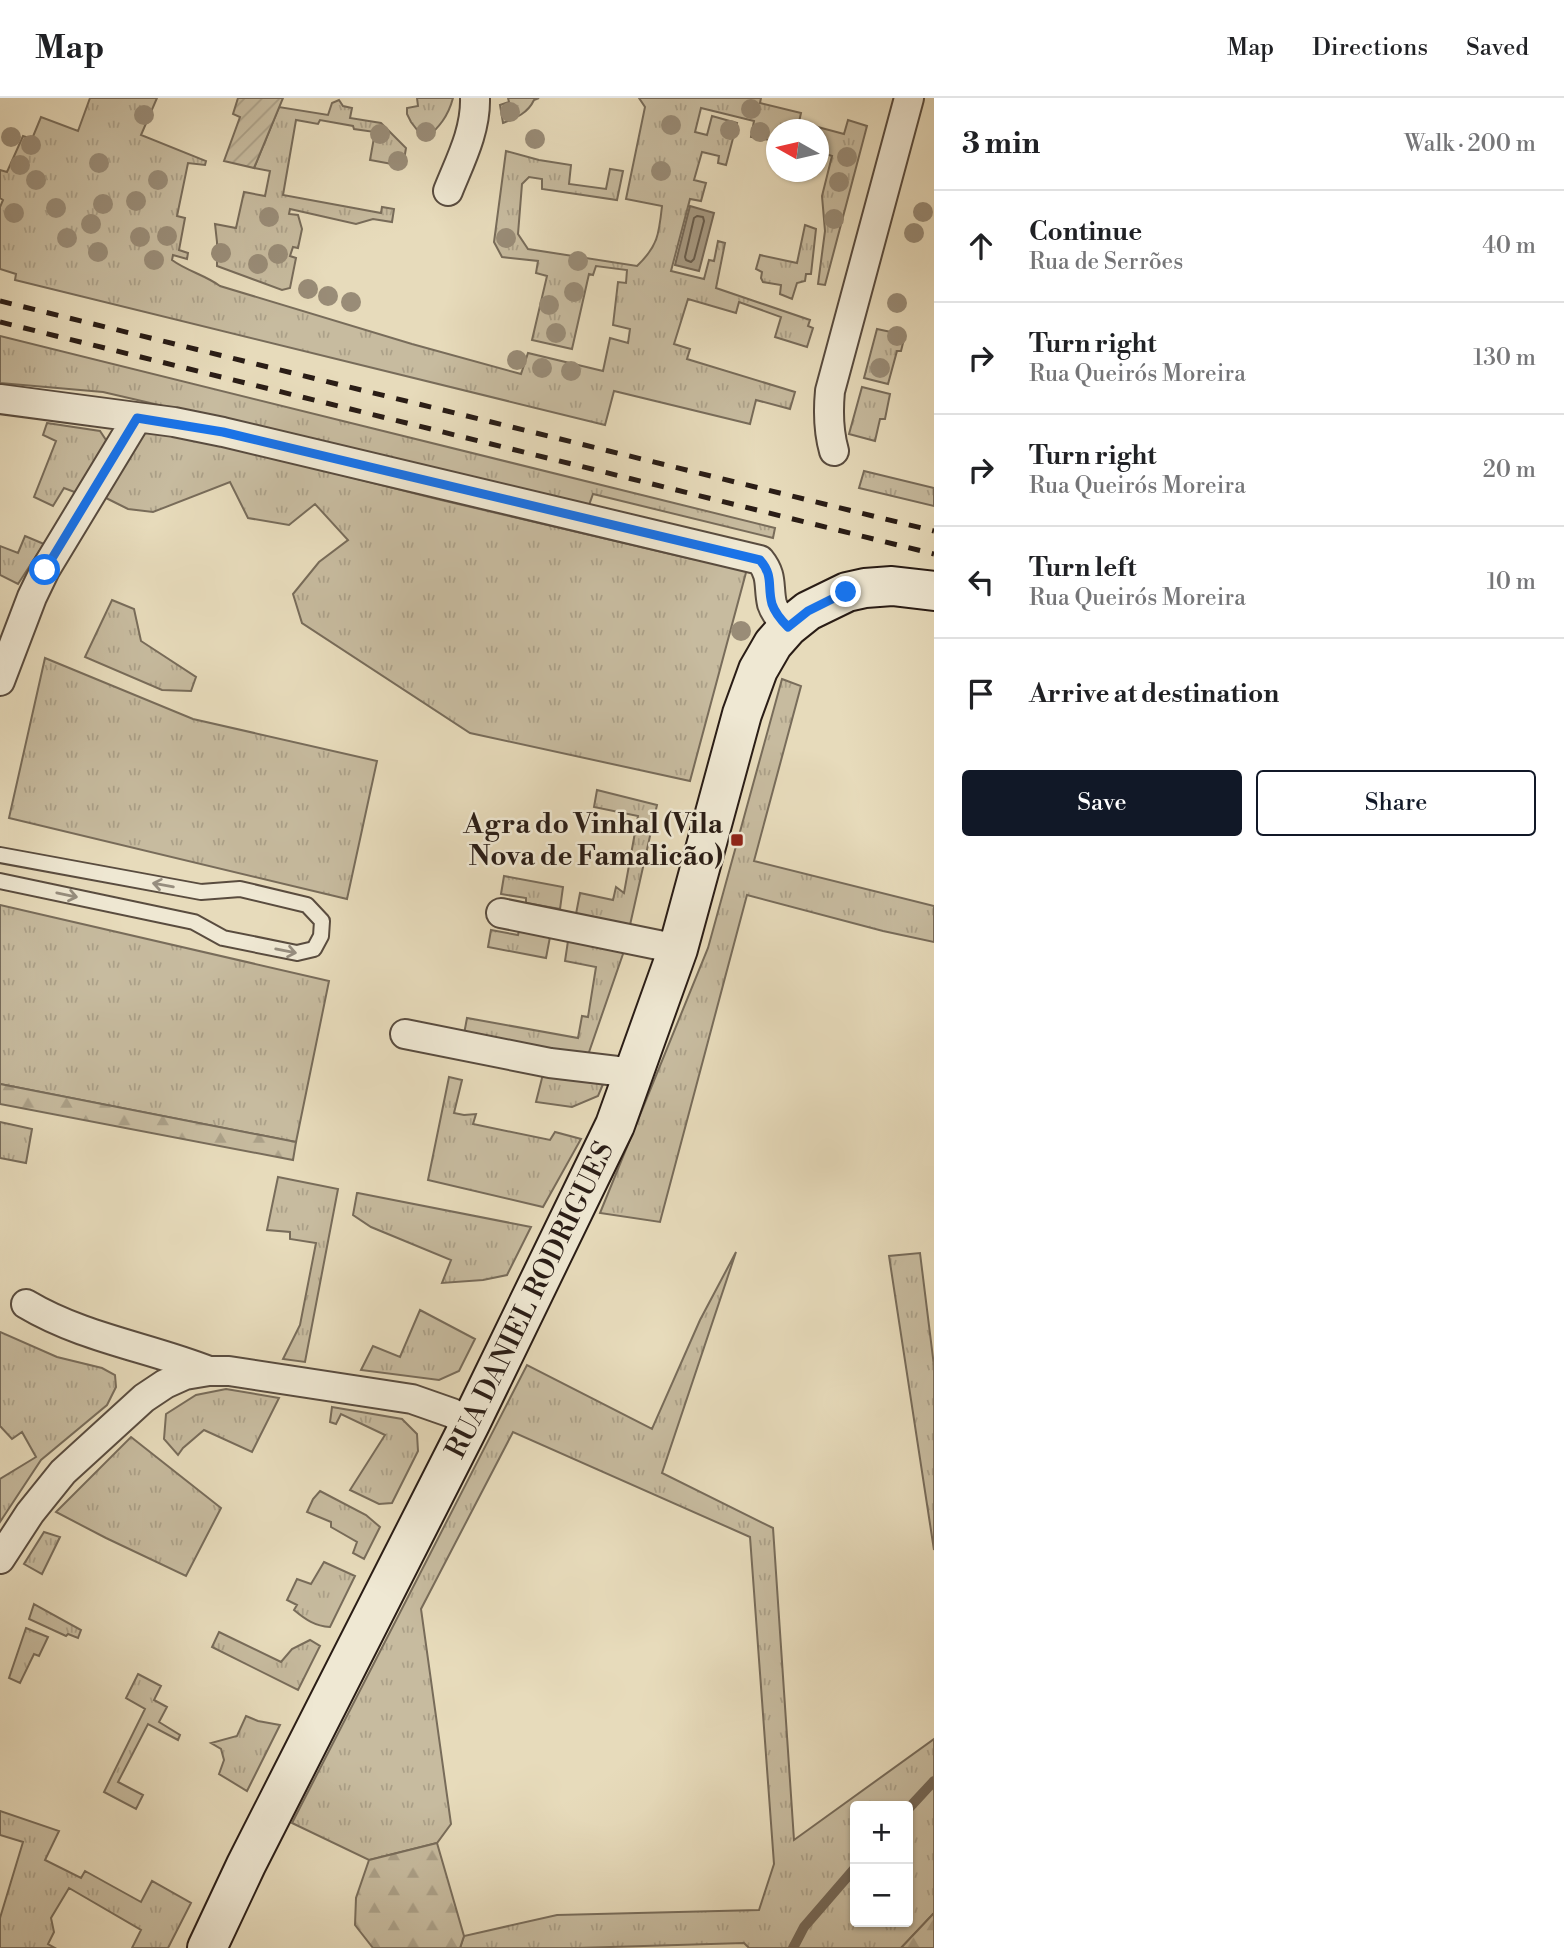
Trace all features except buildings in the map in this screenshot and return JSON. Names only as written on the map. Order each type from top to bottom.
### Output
[{"type":"main road","name":"RUA DANIEL RODRIGUES","points":[[206,1948],[470,1424],[610,1137],[678,949],[742,713],[758,670],[773,644],[788,627],[808,611],[846,592],[892,586],[934,592]]},
{"type":"street","points":[[448,191],[467,145],[475,112],[475,98]]},
{"type":"street","points":[[834,451],[829,435],[830,391],[908,98]]},
{"type":"street","points":[[0,398],[223,432],[760,560],[768,570],[772,603],[780,619],[788,627]]},
{"type":"street","points":[[0,681],[45,570],[137,418]]},
{"type":"street","points":[[501,913],[678,949]]},
{"type":"street","points":[[405,1034],[550,1063],[634,1073]]},
{"type":"street","points":[[26,1304],[43,1315],[78,1330],[109,1341],[173,1357],[209,1371]]},
{"type":"street","points":[[0,1559],[30,1513],[63,1472],[144,1398],[165,1384],[186,1376],[209,1371],[229,1371],[412,1399],[452,1413],[470,1424]]},
{"type":"lane","points":[[0,855],[201,892],[240,889],[307,905],[322,921],[321,936],[314,949],[298,953],[223,938],[194,922],[0,881]]},
{"type":"green space","points":[[90,98],[157,98],[141,135],[206,161],[205,165],[188,163],[177,216],[185,218],[179,250],[188,253],[187,259],[173,255],[172,260],[178,264],[220,286],[521,374],[528,353],[603,371],[610,338],[628,343],[630,329],[613,325],[618,282],[626,283],[627,270],[596,266],[593,275],[589,274],[572,349],[532,340],[547,276],[536,273],[538,261],[502,257],[494,242],[506,151],[571,165],[569,184],[606,189],[610,169],[623,171],[617,200],[542,189],[542,179],[529,177],[522,184],[518,234],[528,249],[637,266],[656,239],[662,206],[626,199],[645,107],[639,98],[761,98],[760,103],[801,113],[800,119],[766,119],[766,139],[751,137],[754,121],[701,108],[695,132],[707,135],[712,116],[737,123],[726,165],[718,163],[719,156],[702,152],[694,180],[706,183],[701,201],[690,199],[671,271],[704,279],[709,260],[714,261],[718,241],[725,243],[716,288],[810,320],[808,326],[813,328],[807,347],[775,337],[781,317],[739,302],[736,313],[688,299],[674,344],[690,349],[687,359],[795,392],[790,409],[756,400],[750,424],[614,391],[605,425],[15,280],[16,274],[0,269],[0,207],[3,200],[0,198],[0,170],[7,172],[23,136],[32,139],[41,117],[78,131]]},
{"type":"green space","points":[[238,98],[283,98],[254,168],[224,161],[240,117],[233,114]]},
{"type":"green space","points":[[417,98],[453,98],[442,121],[425,140],[407,114],[407,108],[418,106]]},
{"type":"green space","points":[[508,98],[539,98],[521,114],[503,123],[500,105],[509,102]]},
{"type":"green space","points":[[339,100],[343,106],[352,108],[350,118],[381,123],[406,148],[403,166],[370,160],[375,132],[320,120],[318,124],[296,120],[283,195],[381,213],[382,207],[394,209],[392,222],[373,219],[356,224],[290,209],[289,214],[298,215],[302,229],[298,248],[293,247],[290,256],[296,258],[290,288],[282,290],[217,266],[215,224],[236,228],[244,192],[265,196],[270,171],[254,168],[279,107],[328,115],[332,103]]},
{"type":"green space","points":[[848,120],[867,126],[825,285],[818,284],[825,231],[822,196],[826,182],[829,182],[832,156],[829,155],[829,130],[844,134]]},
{"type":"green space","points":[[805,225],[816,229],[811,274],[806,274],[805,281],[797,283],[792,299],[780,294],[781,285],[763,282],[762,272],[756,269],[760,255],[797,263]]},
{"type":"green space","points":[[877,329],[905,335],[901,351],[897,351],[888,384],[864,378]]},
{"type":"green space","points":[[0,336],[775,528],[773,538],[593,494],[589,505],[103,392],[0,383]]},
{"type":"green space","points":[[862,387],[890,394],[885,419],[880,419],[875,441],[849,434]]},
{"type":"green space","points":[[47,423],[100,431],[106,440],[105,448],[77,493],[64,488],[53,506],[34,497],[56,441],[43,435]]},
{"type":"green space","points":[[147,426],[437,499],[692,559],[748,565],[690,781],[470,733],[302,623],[293,594],[319,562],[348,540],[315,504],[289,525],[248,518],[230,482],[153,512],[128,509],[100,495]]},
{"type":"green space","points":[[864,471],[934,488],[934,506],[859,488]]},
{"type":"green space","points":[[25,536],[44,544],[18,584],[0,575],[0,546],[18,553]]},
{"type":"green space","points":[[112,600],[134,609],[141,641],[196,677],[191,691],[162,690],[85,657]]},
{"type":"green space","points":[[45,658],[193,719],[377,761],[347,899],[9,818]]},
{"type":"green space","points":[[782,679],[801,686],[754,861],[934,906],[934,942],[747,895],[660,1222],[600,1213],[708,948]]},
{"type":"green space","points":[[597,790],[657,805],[630,925],[576,914],[580,893],[613,900],[616,887],[624,893],[638,816],[594,807]]},
{"type":"green space","points":[[504,876],[563,887],[560,909],[526,903],[526,898],[501,894]]},
{"type":"green space","points":[[0,905],[329,981],[296,1142],[0,1084]]},
{"type":"green space","points":[[491,930],[518,935],[519,931],[550,937],[546,958],[488,947]]},
{"type":"green space","points":[[568,941],[624,951],[588,1055],[575,1055],[464,1034],[467,1018],[578,1038],[582,1016],[588,1017],[596,967],[565,961]]},
{"type":"green space","points":[[543,1074],[604,1082],[598,1096],[572,1107],[536,1102]]},
{"type":"green space","points":[[449,1077],[462,1080],[454,1113],[476,1114],[473,1124],[550,1140],[555,1132],[581,1139],[543,1207],[428,1180]]},
{"type":"green space","points":[[0,1084],[296,1142],[293,1160],[0,1104]]},
{"type":"green space","points":[[0,1122],[32,1129],[26,1163],[0,1158]]},
{"type":"green space","points":[[278,1177],[338,1189],[305,1362],[283,1359],[300,1325],[316,1243],[290,1239],[290,1232],[267,1230]]},
{"type":"green space","points":[[357,1193],[531,1227],[507,1275],[442,1283],[451,1260],[371,1227],[353,1215]]},
{"type":"green space","points":[[736,1252],[662,1473],[773,1528],[794,1840],[934,1739],[934,1913],[901,1948],[749,1948],[744,1943],[460,1948],[464,1936],[557,1915],[759,1910],[774,1864],[750,1537],[513,1432],[421,1609],[451,1824],[437,1843],[369,1860],[292,1823],[527,1365],[652,1429],[700,1320]]},
{"type":"green space","points":[[920,1253],[934,1366],[934,1550],[889,1256]]},
{"type":"green space","points":[[420,1310],[475,1339],[459,1371],[439,1380],[361,1370],[373,1346],[400,1357]]},
{"type":"green space","points":[[0,1332],[57,1357],[102,1368],[115,1375],[116,1387],[107,1405],[41,1460],[0,1522],[0,1479],[36,1457],[22,1432],[12,1439],[0,1426]]},
{"type":"green space","points":[[226,1389],[279,1398],[252,1452],[204,1430],[178,1455],[164,1439],[166,1414],[196,1395]]},
{"type":"green space","points":[[332,1407],[402,1419],[417,1434],[418,1451],[392,1503],[379,1504],[350,1490],[385,1435],[341,1414],[336,1424],[330,1422]]},
{"type":"green space","points":[[131,1437],[221,1508],[186,1576],[56,1512]]},
{"type":"green space","points":[[320,1491],[366,1515],[380,1527],[364,1559],[353,1553],[357,1542],[331,1527],[331,1522],[307,1512]]},
{"type":"green space","points":[[44,1532],[60,1537],[42,1574],[24,1564]]},
{"type":"green space","points":[[324,1562],[355,1576],[330,1627],[307,1620],[294,1610],[297,1605],[287,1600],[297,1579],[311,1584]]},
{"type":"green space","points":[[34,1604],[81,1630],[78,1638],[68,1634],[66,1636],[29,1619]]},
{"type":"green space","points":[[26,1628],[48,1637],[39,1656],[34,1654],[20,1683],[9,1678]]},
{"type":"green space","points":[[219,1632],[281,1662],[292,1649],[310,1640],[320,1646],[298,1690],[212,1647]]},
{"type":"green space","points":[[138,1674],[161,1686],[154,1700],[167,1707],[159,1722],[180,1735],[178,1740],[148,1724],[118,1782],[143,1795],[136,1809],[104,1792],[145,1709],[126,1698]]},
{"type":"green space","points":[[246,1716],[280,1725],[247,1791],[219,1774],[224,1760],[221,1749],[211,1743],[237,1736]]},
{"type":"green space","points":[[0,1811],[59,1831],[45,1860],[81,1878],[85,1871],[141,1902],[152,1881],[191,1903],[168,1948],[132,1948],[141,1930],[69,1888],[51,1918],[54,1932],[48,1944],[55,1948],[0,1948],[0,1918],[23,1842],[0,1835]]},
{"type":"green space","points":[[437,1843],[464,1936],[460,1948],[373,1948],[355,1925],[356,1898],[369,1860]]},
{"type":"green space","points":[[934,1913],[934,1948],[901,1948]]},
{"type":"water","points":[[690,206],[714,213],[699,271],[675,265]]},
{"type":"waterway","points":[[913,1804],[934,1781]]},
{"type":"waterway","points":[[793,1948],[804,1927],[850,1874]]},
{"type":"railway","points":[[0,301],[934,531]]},
{"type":"railway","points":[[0,322],[934,554]]},
{"type":"place","name":"Agra do Vinhal (Vila Nova de Famalicão)","points":[[737,840]]},
{"type":"route","points":[[45,570],[137,418],[223,432],[760,560],[768,570],[772,603],[780,619],[788,627],[808,611],[846,592]]}]
